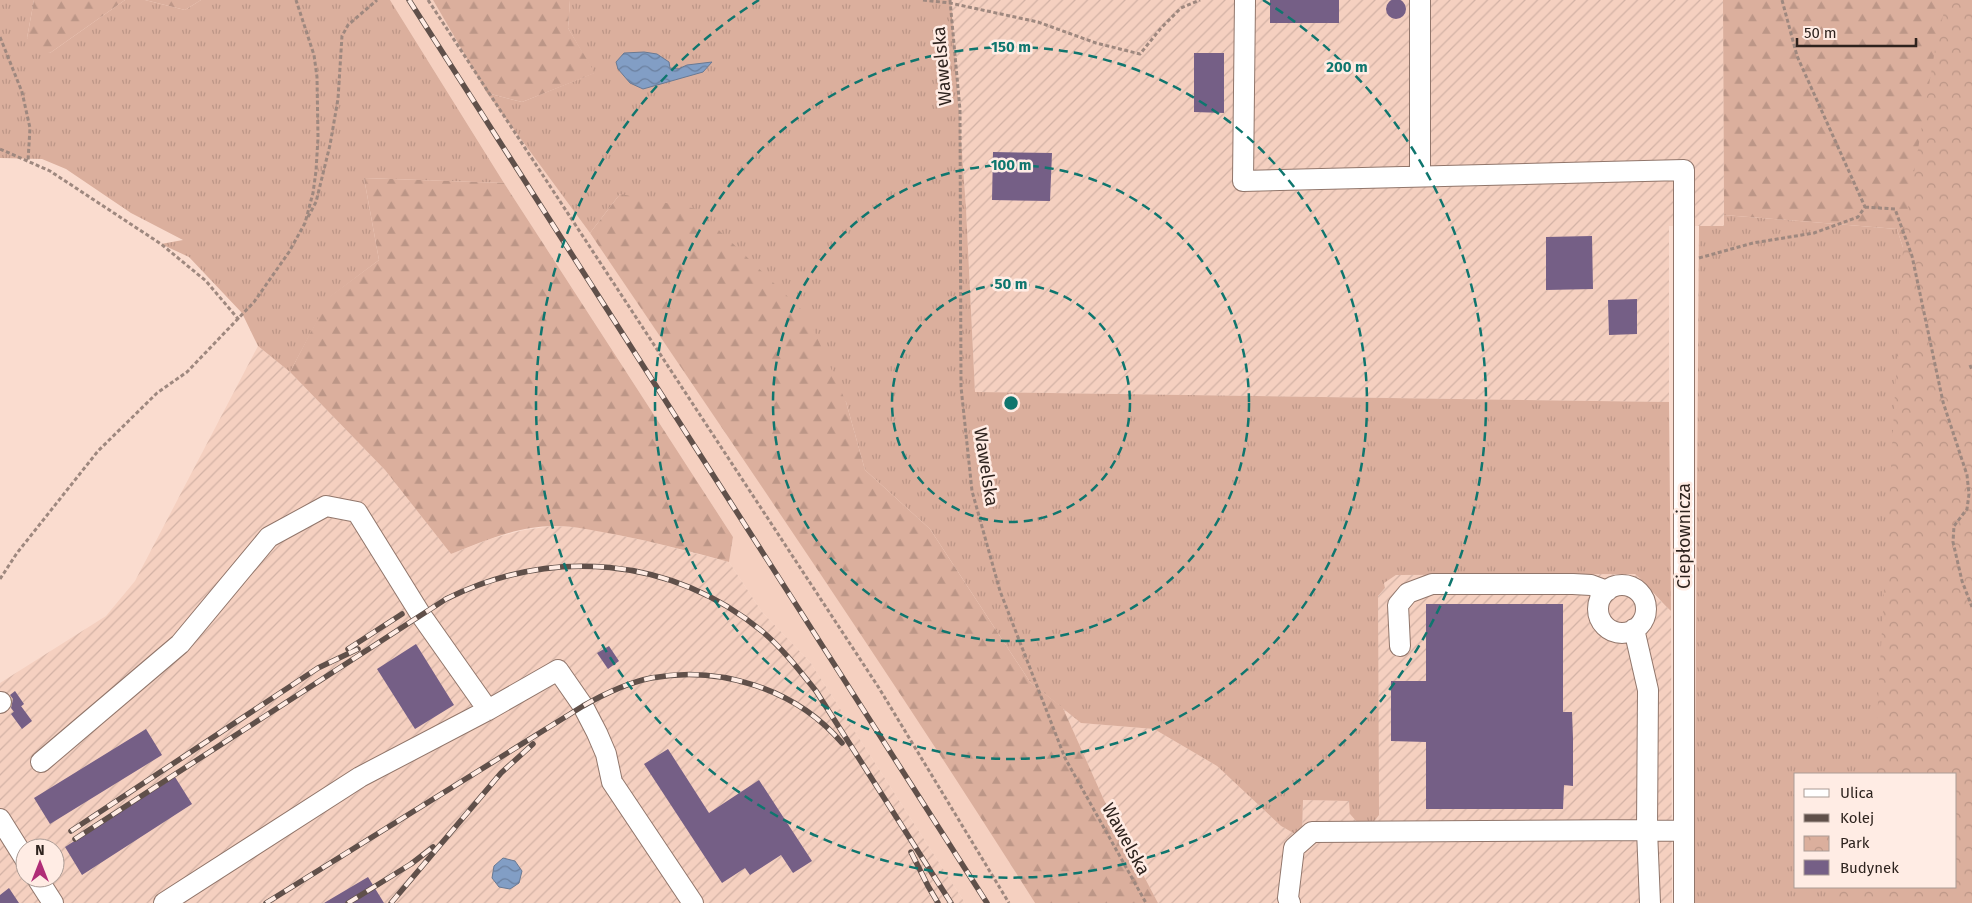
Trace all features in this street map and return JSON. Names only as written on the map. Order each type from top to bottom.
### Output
[{"type":"lane","points":[[1245,0],[1243,181],[1420,176],[1420,0]]},
{"type":"lane","name":"Ciepłownicza","points":[[1420,176],[1684,170],[1684,903]]},
{"type":"lane","points":[[41,762],[180,644],[269,537],[326,506],[356,512],[421,615],[488,710]]},
{"type":"lane","points":[[1400,646],[1398,605],[1408,593],[1432,584],[1573,584],[1592,585],[1607,591]]},
{"type":"lane","points":[[1627,585],[1636,589],[1644,597],[1646,608],[1644,618],[1634,630],[1618,632],[1604,624],[1600,615],[1599,604],[1607,591],[1616,586],[1627,585]]},
{"type":"lane","points":[[1634,630],[1648,690],[1647,830],[1650,903]]},
{"type":"lane","points":[[164,903],[360,777],[488,710],[558,670],[583,706],[597,732],[606,754],[612,782],[693,903]]},
{"type":"lane","points":[[0,819],[15,842]]},
{"type":"lane","points":[[1290,903],[1288,898],[1294,848],[1312,832],[1684,831]]},
{"type":"lane","points":[[43,888],[53,903]]},
{"type":"path","points":[[296,0],[314,55],[317,77],[318,138],[316,171],[313,193],[305,223]]},
{"type":"path","points":[[0,579],[17,553],[98,451],[157,393],[187,372],[239,320],[289,252],[316,202],[330,146],[338,92],[342,36],[348,25],[377,0]]},
{"type":"path","points":[[428,0],[879,688],[1009,903]]},
{"type":"path","points":[[923,0],[950,1],[1038,22],[1096,44],[1140,54],[1161,28],[1181,8],[1200,0]]},
{"type":"path","points":[[1782,0],[1797,56],[1866,207]]},
{"type":"path","name":"Wawelska","points":[[950,1],[960,110],[961,388],[972,490],[1000,591],[1065,758],[1146,903]]},
{"type":"path","points":[[0,37],[22,92],[30,128],[28,161]]},
{"type":"path","points":[[0,149],[50,171],[161,244],[206,281],[239,320]]},
{"type":"path","points":[[1684,262],[1753,243],[1814,233],[1858,217],[1866,207]]},
{"type":"path","points":[[1866,207],[1894,209],[1912,256],[1943,402],[1967,476],[1969,494],[1967,509],[1954,526],[1954,542],[1962,581],[1972,607]]},
{"type":"path","points":[[1970,365],[1972,370]]},
{"type":"shaded area","points":[[390,0],[433,0],[487,93],[590,233],[857,626],[1035,903],[965,903],[810,662],[762,612],[729,562],[733,537],[504,183]]},
{"type":"shaded area","points":[[951,0],[1723,0],[1724,226],[1669,226],[1669,402],[975,392],[966,208]]},
{"type":"shaded area","points":[[258,346],[290,372],[385,470],[451,554],[490,539],[524,530],[553,526],[585,528],[651,542],[729,562],[762,612],[810,662],[965,903],[0,903],[0,683],[106,616],[135,581]]},
{"type":"shaded area","points":[[1635,574],[1646,583],[1654,595],[1671,611],[1672,903],[1158,903],[1104,800],[1063,708],[1082,723],[1154,729],[1217,766],[1281,826],[1302,838],[1303,800],[1350,801],[1350,814],[1378,596],[1385,588],[1384,583],[1386,581],[1396,575]]},
{"type":"green space","points":[[0,0],[34,0],[27,38],[50,53],[125,0],[145,0],[185,10],[201,0],[390,0],[504,183],[364,178],[379,260],[330,297],[290,372],[258,346],[242,313],[189,257],[161,244],[183,240],[131,213],[66,169],[42,159],[0,158]]},
{"type":"green space","points":[[34,0],[125,0],[50,53],[35,49],[27,38]]},
{"type":"green space","points":[[145,0],[201,0],[185,10]]},
{"type":"green space","points":[[433,0],[570,0],[568,28],[595,73],[522,102],[487,93]]},
{"type":"green space","points":[[570,0],[951,0],[966,208],[975,392],[1669,402],[1671,611],[1635,574],[1396,575],[1384,583],[1385,588],[1378,596],[1379,815],[1372,824],[1358,823],[1350,814],[1349,801],[1303,800],[1302,838],[1281,826],[1217,766],[1154,729],[1081,723],[1030,682],[930,529],[865,470],[846,402],[620,194],[590,233],[487,93],[522,102],[594,73],[568,28]]},
{"type":"green space","points":[[1723,0],[1972,0],[1950,393],[1897,229],[1724,215]]},
{"type":"green space","points":[[1947,0],[1972,0],[1972,903],[1828,903],[1834,888],[1957,888],[1957,773],[1874,773],[1904,231],[1936,44]]},
{"type":"green space","points":[[364,178],[504,183],[733,537],[729,562],[674,547],[562,526],[514,531],[451,554],[385,470],[290,372],[329,297],[379,260]]},
{"type":"green space","points":[[620,194],[697,209],[807,315],[846,402],[865,470],[930,529],[1030,682],[1063,708],[1104,800],[1158,903],[1035,903],[871,650],[590,233]]},
{"type":"green space","points":[[1724,215],[1897,229],[1950,393],[1972,903],[1694,903],[1699,226],[1724,226]]},
{"type":"water","points":[[644,52],[657,54],[669,62],[670,68],[678,69],[687,65],[712,62],[703,72],[643,89],[630,83],[618,69],[616,62],[624,53]]},
{"type":"water","points":[[503,858],[515,861],[522,871],[519,883],[510,889],[499,887],[492,878],[494,866]]},
{"type":"building","points":[[1396,-1],[1403,2],[1406,9],[1403,16],[1396,19],[1389,16],[1386,9],[1389,2]]},
{"type":"building","points":[[1270,0],[1339,0],[1339,23],[1270,23]]},
{"type":"building","points":[[1194,53],[1224,53],[1224,113],[1194,112]]},
{"type":"building","points":[[993,152],[1052,153],[1050,201],[992,200]]},
{"type":"building","points":[[1592,236],[1593,289],[1546,290],[1546,237]]},
{"type":"building","points":[[1637,299],[1637,334],[1609,335],[1608,300]]},
{"type":"building","points":[[1426,604],[1563,604],[1563,712],[1572,712],[1573,786],[1564,785],[1563,809],[1426,809],[1426,742],[1391,741],[1391,681],[1426,681]]},
{"type":"building","points":[[416,644],[454,705],[415,729],[377,669]]},
{"type":"building","points":[[609,646],[619,661],[608,669],[597,653]]},
{"type":"building","points":[[15,691],[24,704],[14,712],[11,708],[13,699],[10,695]]},
{"type":"building","points":[[21,706],[32,721],[22,729],[11,714]]},
{"type":"building","points":[[146,729],[162,755],[50,824],[34,798]]},
{"type":"building","points":[[668,749],[709,813],[759,780],[812,861],[793,873],[781,855],[750,875],[745,868],[722,883],[644,764]]},
{"type":"building","points":[[175,777],[192,804],[82,875],[65,847]]},
{"type":"building","points":[[368,877],[384,903],[324,903]]},
{"type":"building","points":[[9,888],[19,903],[0,903],[0,895]]},
{"type":"railway","points":[[409,0],[987,903]]},
{"type":"railway","points":[[75,839],[446,599],[486,582],[527,572],[568,567],[609,568],[650,574],[689,587],[727,607],[763,632],[791,660],[816,691],[951,903]]},
{"type":"railway","points":[[348,649],[402,614]]},
{"type":"railway","points":[[71,831],[318,668],[358,649]]},
{"type":"railway","points":[[266,903],[583,706],[616,689],[642,680],[677,675],[703,675],[755,685],[780,695],[802,708],[823,724],[842,743]]},
{"type":"railway","points":[[391,903],[501,773],[533,744]]},
{"type":"railway","points":[[348,903],[411,864],[433,847]]},
{"type":"railway","points":[[911,852],[938,903]]}]
